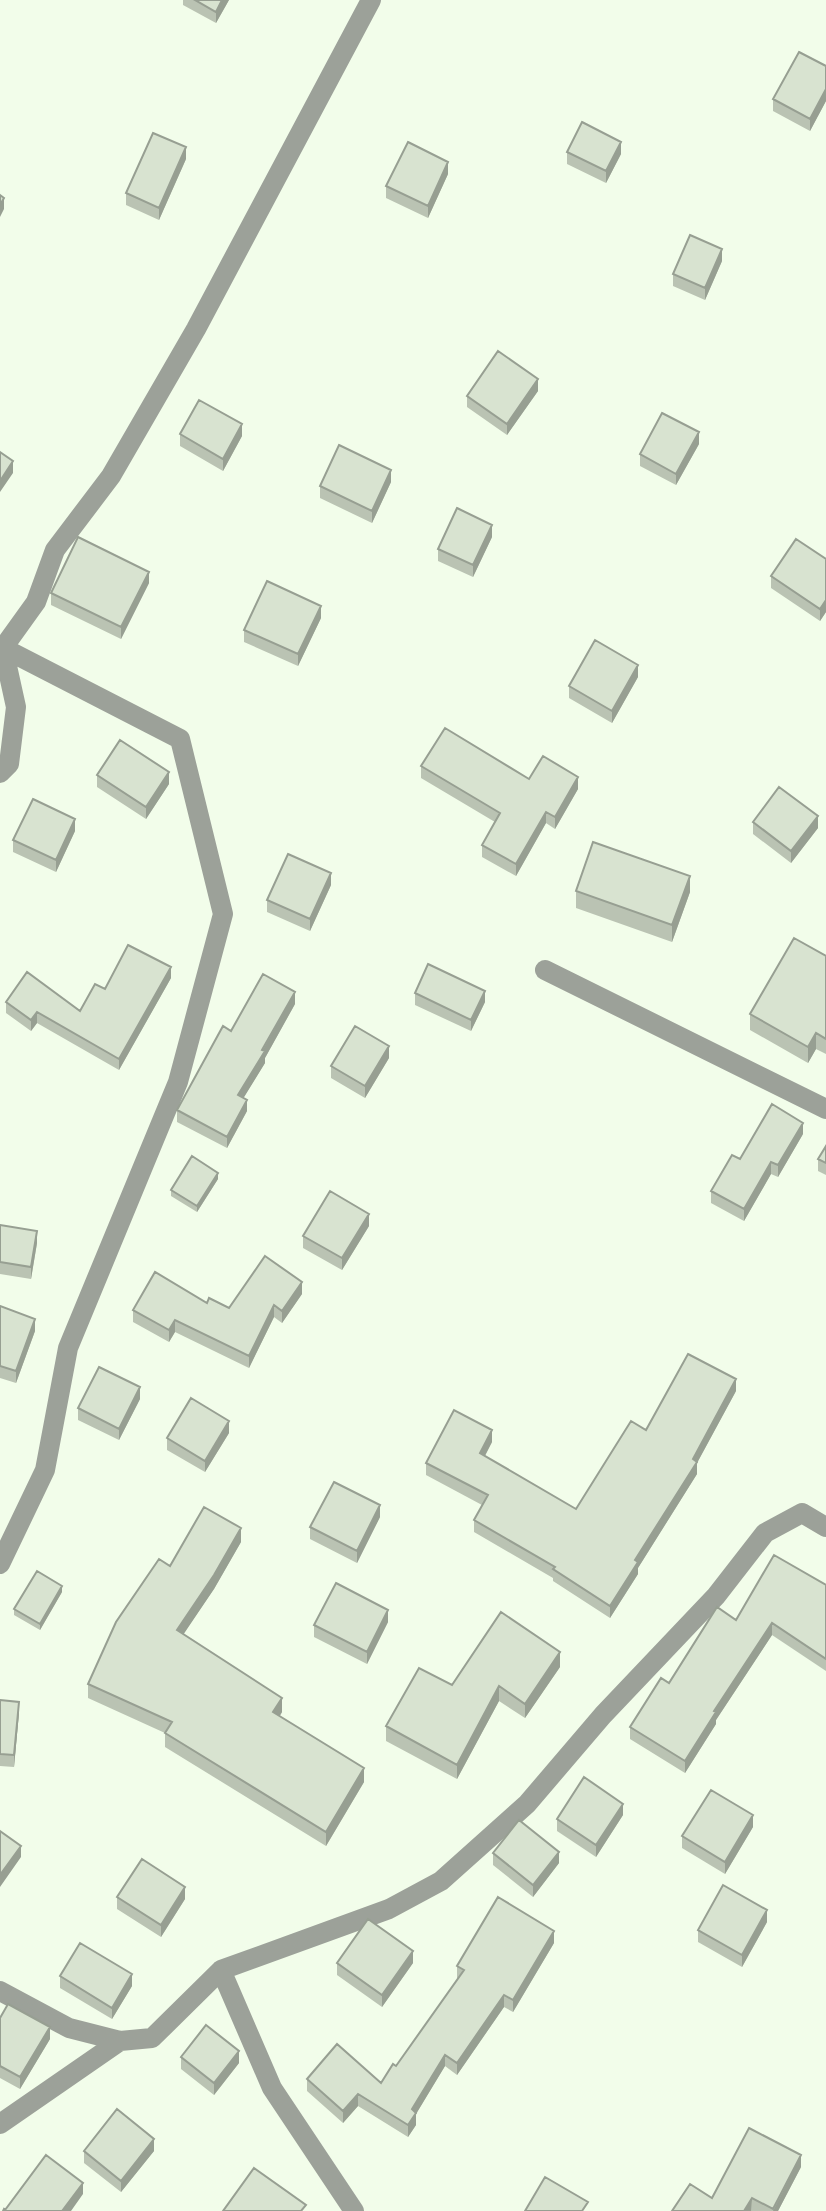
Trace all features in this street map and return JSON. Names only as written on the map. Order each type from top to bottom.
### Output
[{"type":"street","points":[[0,773],[9,764],[16,707],[3,648],[36,602],[55,550],[111,476],[196,329],[371,0]]},
{"type":"street","points":[[0,1564],[45,1470],[68,1348],[178,1082],[223,914],[180,739],[3,648]]},
{"type":"street","points":[[545,970],[826,1109]]},
{"type":"street","points":[[0,1991],[69,2028],[120,2041],[152,2038],[221,1970],[389,1909],[441,1881],[527,1804],[603,1715],[716,1596],[765,1533],[802,1513],[826,1527]]},
{"type":"street","points":[[221,1970],[272,2088],[354,2211]]},
{"type":"street","points":[[0,2124],[120,2041]]},
{"type":"building","points":[[195,0],[222,0],[216,12]]},
{"type":"building","points":[[799,52],[826,66],[826,89],[810,119],[773,99]]},
{"type":"building","points":[[582,122],[621,142],[606,171],[567,152]]},
{"type":"building","points":[[153,133],[186,147],[159,208],[126,193]]},
{"type":"building","points":[[408,142],[448,162],[428,206],[386,186]]},
{"type":"building","points":[[690,235],[722,249],[705,288],[673,274]]},
{"type":"building","points":[[498,351],[538,379],[507,424],[467,396]]},
{"type":"building","points":[[199,400],[242,424],[223,459],[180,434]]},
{"type":"building","points":[[662,413],[699,432],[676,474],[640,454]]},
{"type":"building","points":[[339,445],[391,470],[372,511],[320,486]]},
{"type":"building","points":[[0,452],[13,461],[0,481]]},
{"type":"building","points":[[457,508],[492,525],[473,565],[438,549]]},
{"type":"building","points":[[78,537],[149,572],[121,627],[51,593]]},
{"type":"building","points":[[796,539],[826,559],[826,600],[820,609],[771,576]]},
{"type":"building","points":[[267,581],[321,606],[298,654],[244,630]]},
{"type":"building","points":[[595,640],[638,665],[612,711],[569,686]]},
{"type":"building","points":[[445,728],[529,779],[543,756],[578,777],[555,817],[546,812],[516,864],[482,845],[500,813],[421,766]]},
{"type":"building","points":[[120,740],[169,772],[146,807],[97,775]]},
{"type":"building","points":[[779,787],[818,816],[791,851],[753,822]]},
{"type":"building","points":[[33,799],[75,819],[56,860],[13,840]]},
{"type":"building","points":[[593,842],[690,876],[672,925],[576,891]]},
{"type":"building","points":[[288,854],[331,873],[310,919],[267,900]]},
{"type":"building","points":[[794,938],[826,956],[826,1039],[816,1033],[808,1047],[750,1014]]},
{"type":"building","points":[[128,945],[171,967],[119,1059],[37,1012],[31,1020],[6,1002],[27,972],[80,1011],[95,984],[105,989]]},
{"type":"building","points":[[428,964],[485,991],[471,1020],[415,993]]},
{"type":"building","points":[[263,974],[295,992],[238,1095],[247,1100],[227,1137],[177,1110],[223,1026],[231,1031]]},
{"type":"building","points":[[355,1026],[389,1046],[365,1086],[331,1066]]},
{"type":"building","points":[[772,1104],[803,1123],[778,1165],[771,1162],[744,1209],[711,1191],[732,1155],[740,1159]]},
{"type":"building","points":[[826,1146],[826,1163],[818,1159]]},
{"type":"building","points":[[192,1156],[218,1173],[197,1206],[171,1190]]},
{"type":"building","points":[[330,1191],[369,1214],[342,1258],[303,1236]]},
{"type":"building","points":[[0,1225],[37,1231],[31,1267],[0,1262]]},
{"type":"building","points":[[265,1256],[302,1282],[282,1311],[274,1305],[249,1356],[175,1320],[169,1330],[133,1310],[155,1272],[207,1303],[209,1298],[229,1308]]},
{"type":"building","points":[[0,1306],[35,1319],[16,1371],[0,1366]]},
{"type":"building","points":[[688,1354],[736,1379],[693,1459],[697,1462],[610,1606],[553,1569],[555,1567],[474,1520],[488,1495],[426,1463],[454,1410],[492,1430],[480,1453],[576,1509],[631,1421],[646,1430]]},
{"type":"building","points":[[99,1367],[140,1387],[119,1429],[78,1408]]},
{"type":"building","points":[[191,1398],[229,1421],[205,1461],[167,1438]]},
{"type":"building","points":[[334,1482],[380,1505],[357,1551],[310,1527]]},
{"type":"building","points":[[204,1507],[241,1528],[177,1630],[282,1698],[273,1712],[364,1768],[326,1832],[165,1733],[172,1722],[88,1684],[116,1622],[159,1559],[170,1566]]},
{"type":"building","points":[[774,1555],[826,1585],[826,1659],[772,1623],[685,1761],[630,1727],[661,1678],[669,1683],[717,1607],[736,1620]]},
{"type":"building","points":[[37,1571],[62,1586],[40,1624],[14,1609]]},
{"type":"building","points":[[336,1583],[388,1610],[367,1652],[314,1625]]},
{"type":"building","points":[[501,1612],[560,1652],[525,1704],[499,1686],[457,1765],[386,1726],[419,1668],[452,1685]]},
{"type":"building","points":[[0,1700],[19,1702],[14,1755],[0,1754]]},
{"type":"building","points":[[584,1777],[623,1804],[596,1845],[557,1819]]},
{"type":"building","points":[[711,1790],[753,1815],[725,1862],[682,1836]]},
{"type":"building","points":[[519,1820],[559,1852],[533,1885],[493,1853]]},
{"type":"building","points":[[0,1831],[21,1846],[0,1875]]},
{"type":"building","points":[[142,1859],[185,1887],[161,1925],[117,1897]]},
{"type":"building","points":[[723,1885],[767,1910],[742,1955],[698,1930]]},
{"type":"building","points":[[498,1897],[554,1931],[513,2000],[504,1995],[457,2063],[445,2055],[412,2109],[416,2113],[408,2125],[358,2094],[343,2111],[307,2079],[337,2044],[381,2083],[464,1970],[457,1966]]},
{"type":"building","points":[[368,1919],[413,1951],[382,1995],[337,1963]]},
{"type":"building","points":[[80,1943],[132,1974],[112,2008],[60,1976]]},
{"type":"building","points":[[8,2004],[50,2027],[20,2077],[0,2066],[0,2018]]},
{"type":"building","points":[[206,2025],[239,2051],[214,2083],[181,2057]]},
{"type":"building","points":[[117,2109],[154,2139],[121,2181],[84,2151]]},
{"type":"building","points":[[749,2128],[801,2155],[773,2209],[752,2198],[744,2211],[672,2211],[690,2184],[712,2198]]},
{"type":"building","points":[[46,2155],[83,2183],[62,2211],[3,2211],[5,2210]]},
{"type":"building","points":[[254,2168],[306,2205],[301,2211],[223,2211]]},
{"type":"building","points":[[545,2177],[588,2202],[582,2211],[525,2211]]}]
